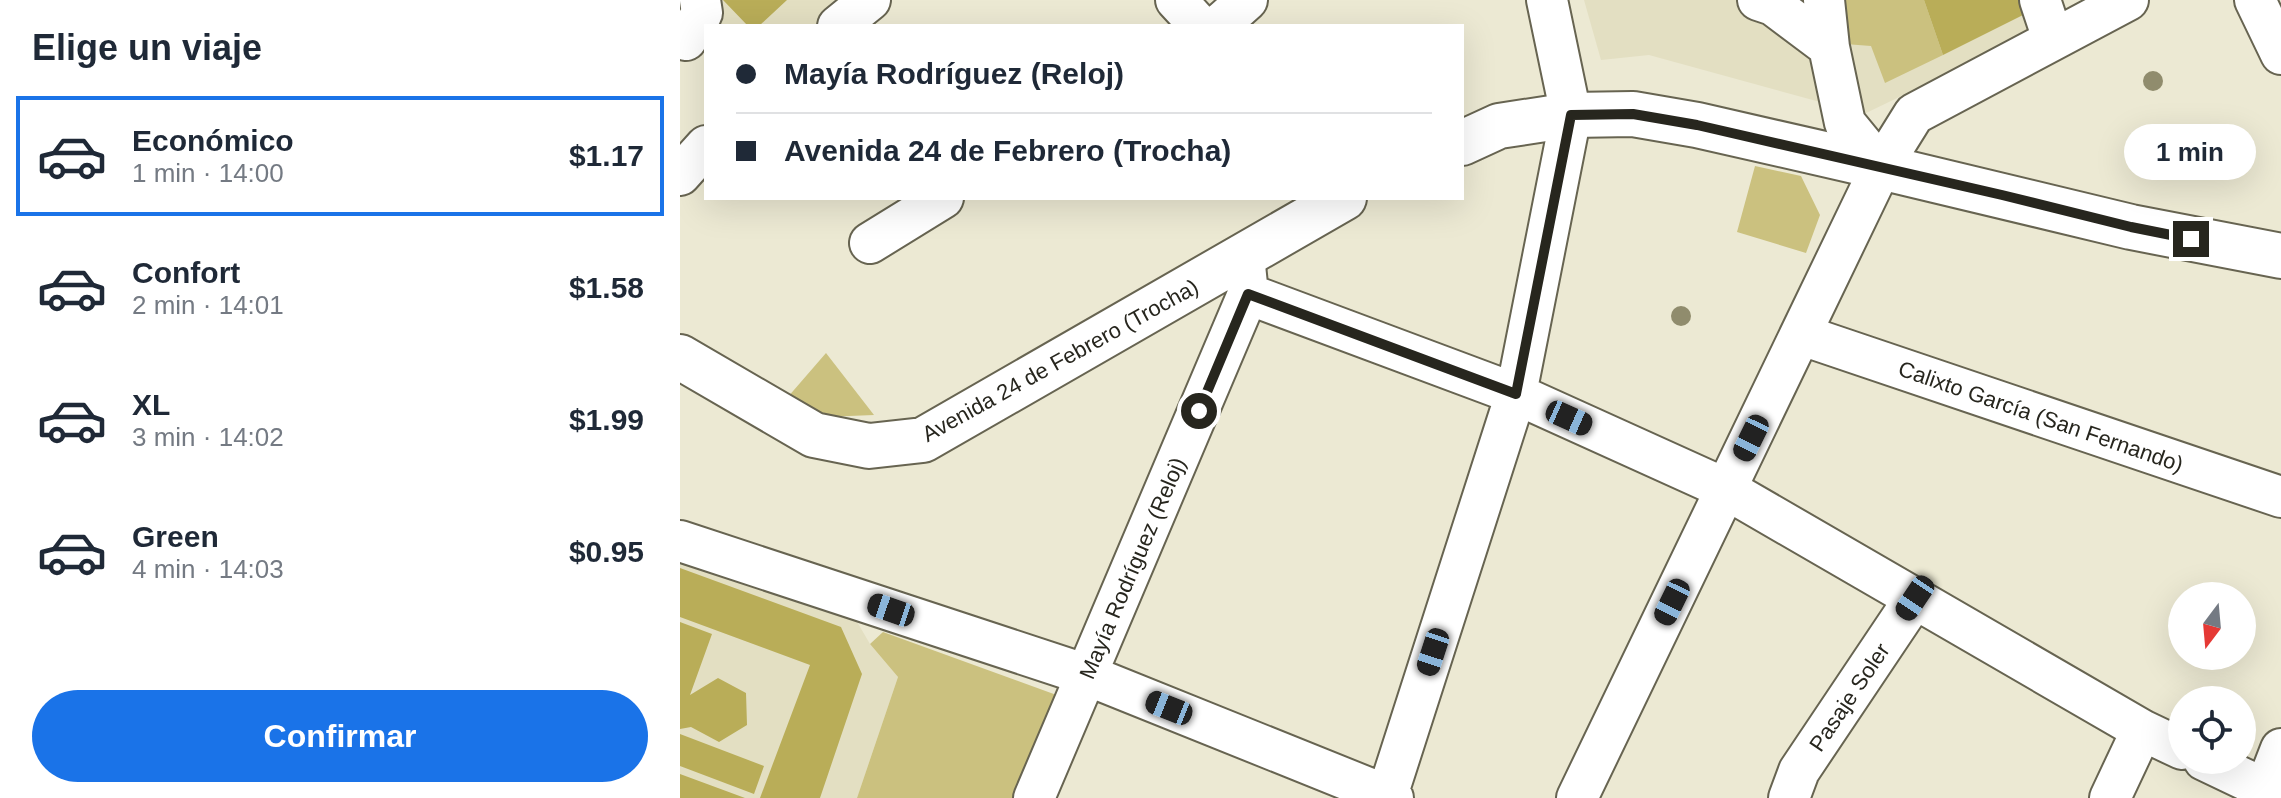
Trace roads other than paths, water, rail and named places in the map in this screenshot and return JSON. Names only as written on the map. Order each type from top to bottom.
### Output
[{"type":"main road","points":[[1464,142],[1499,126],[1571,115],[1633,114],[1697,125],[2131,227],[2281,256]]},
{"type":"main road","name":"Avenida 24 de Febrero (Trocha)","points":[[680,357],[814,435],[869,446],[923,440],[1246,275],[1332,200]]},
{"type":"street","points":[[691,45],[702,13],[700,0]]},
{"type":"street","points":[[840,24],[870,0]]},
{"type":"street","points":[[1176,0],[1198,24]]},
{"type":"street","points":[[1220,24],[1247,0]]},
{"type":"street","points":[[680,541],[1087,675],[1390,797],[1516,394],[1571,115],[1547,0]]},
{"type":"street","points":[[1758,0],[1773,5],[1829,47]]},
{"type":"street","points":[[1824,0],[1829,47],[1845,123],[1881,167]]},
{"type":"street","points":[[2040,0],[2053,39]]},
{"type":"street","points":[[1577,798],[1881,167],[1914,114],[2128,0]]},
{"type":"street","points":[[2255,0],[2281,54]]},
{"type":"street","points":[[680,175],[704,148]]},
{"type":"street","points":[[870,243],[940,200]]},
{"type":"street","points":[[1246,275],[1726,489],[2168,742]]},
{"type":"street","name":"Mayía Rodríguez (Reloj)","points":[[1034,798],[1087,675],[1246,275]]},
{"type":"street","name":"Calixto García (San Fernando)","points":[[1802,335],[2281,497]]},
{"type":"street","name":"Pasaje Soler","points":[[1789,798],[1799,771],[1915,598]]},
{"type":"street","points":[[2110,798],[2142,730]]},
{"type":"street","points":[[2231,774],[2269,794],[2281,749]]}]
